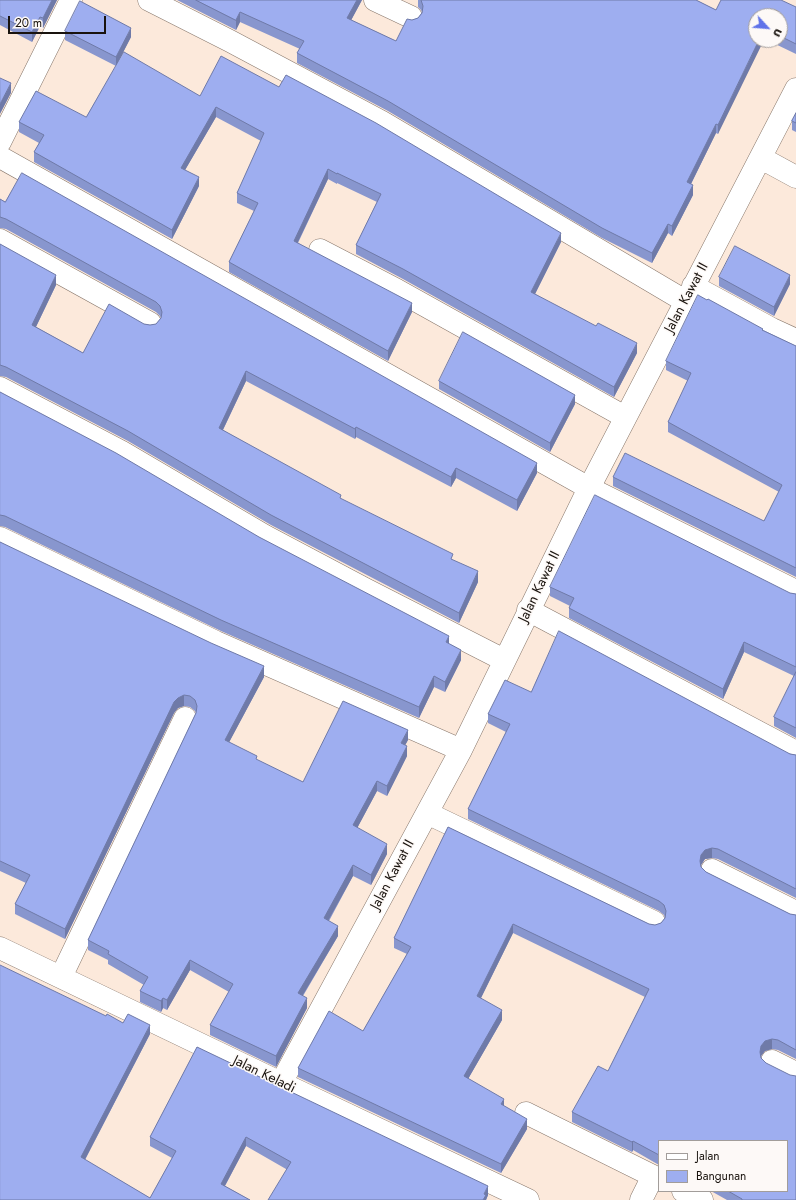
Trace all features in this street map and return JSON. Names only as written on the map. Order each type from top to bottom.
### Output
[{"type":"street","points":[[3,129],[70,0]]},
{"type":"street","points":[[149,0],[230,41],[382,122],[689,293],[796,340]]},
{"type":"street","points":[[375,0],[411,18]]},
{"type":"street","name":"Jalan Kawat II","points":[[281,1083],[461,750],[528,610],[625,416],[796,89]]},
{"type":"street","points":[[0,157],[589,488],[796,591]]},
{"type":"street","points":[[761,158],[796,177]]},
{"type":"street","points":[[0,240],[150,323]]},
{"type":"street","points":[[320,250],[397,290],[625,416]]},
{"type":"street","points":[[0,388],[122,452],[265,536],[504,660]]},
{"type":"street","points":[[0,538],[216,642],[461,750]]},
{"type":"street","points":[[528,610],[796,752]]},
{"type":"street","points":[[61,977],[185,718]]},
{"type":"street","points":[[427,813],[654,922]]},
{"type":"street","points":[[712,870],[796,912]]},
{"type":"street","name":"Jalan Keladi","points":[[0,948],[528,1200]]},
{"type":"street","points":[[772,1061],[796,1073]]},
{"type":"street","points":[[526,1113],[656,1178],[641,1200]]},
{"type":"street","points":[[686,1192],[702,1200]]},
{"type":"building","points":[[0,0],[52,0],[43,18],[40,17],[32,32],[0,16]]},
{"type":"building","points":[[196,0],[357,0],[347,18],[396,41],[407,19],[412,20],[418,18],[422,13],[423,6],[421,0],[696,0],[716,10],[721,0],[781,0],[796,7],[796,44],[788,40],[788,8],[748,8],[748,48],[755,48],[718,125],[716,124],[687,182],[693,185],[672,226],[668,224],[652,253],[602,228],[388,101],[297,53],[304,41],[240,12],[236,20]]},
{"type":"building","points":[[80,1],[131,28],[116,57],[65,31]]},
{"type":"building","points":[[124,52],[200,96],[221,56],[279,87],[286,75],[376,123],[561,233],[531,292],[596,326],[598,323],[637,343],[614,387],[403,269],[356,245],[381,194],[328,169],[294,241],[412,303],[388,351],[229,262],[258,203],[237,193],[264,133],[216,107],[181,168],[199,177],[172,230],[34,152],[44,135],[19,122],[36,91],[86,117]]},
{"type":"building","points":[[0,78],[11,83],[0,104]]},
{"type":"building","points":[[796,113],[796,123],[792,121]]},
{"type":"building","points":[[22,173],[537,463],[517,500],[456,468],[451,477],[356,427],[355,429],[246,371],[219,428],[341,495],[340,498],[453,554],[451,559],[478,571],[459,613],[271,515],[128,431],[0,365],[0,244],[56,275],[32,325],[83,353],[109,304],[144,324],[150,325],[156,324],[161,318],[162,312],[160,306],[156,302],[0,217],[0,199],[5,202]]},
{"type":"building","points":[[735,246],[790,275],[774,307],[719,277]]},
{"type":"building","points":[[698,295],[763,329],[762,330],[796,346],[796,568],[613,477],[625,453],[764,521],[782,485],[668,422],[691,373],[666,361]]},
{"type":"building","points":[[463,332],[575,395],[550,443],[439,381]]},
{"type":"building","points":[[0,392],[116,453],[259,537],[449,636],[446,642],[461,650],[445,682],[434,676],[419,707],[221,620],[5,516],[0,515]]},
{"type":"building","points":[[595,495],[790,593],[796,594],[796,667],[744,642],[723,689],[569,608],[574,598],[550,587]]},
{"type":"building","points":[[0,542],[211,643],[264,666],[225,740],[257,756],[256,759],[303,782],[343,701],[408,730],[401,743],[407,746],[387,786],[377,781],[353,825],[387,844],[371,875],[353,865],[324,918],[338,926],[298,993],[307,998],[276,1056],[210,1025],[233,984],[190,960],[167,1000],[163,998],[161,1001],[140,991],[148,977],[108,954],[109,951],[88,940],[196,713],[197,706],[195,700],[190,696],[184,695],[174,702],[65,929],[15,904],[30,875],[0,861]]},
{"type":"building","points":[[559,631],[790,754],[796,755],[796,889],[718,849],[712,848],[705,850],[701,855],[700,861],[701,867],[706,872],[790,914],[796,915],[796,1050],[778,1040],[772,1039],[765,1041],[761,1046],[760,1052],[761,1058],[766,1063],[790,1075],[796,1076],[796,1200],[742,1200],[730,1192],[788,1192],[788,1140],[658,1140],[658,1154],[572,1112],[598,1066],[608,1071],[649,989],[513,924],[477,996],[502,1010],[464,1076],[504,1099],[501,1104],[527,1119],[501,1164],[298,1068],[329,1011],[363,1031],[411,947],[394,938],[448,827],[649,924],[655,925],[661,923],[665,918],[666,911],[664,905],[659,901],[468,809],[510,724],[488,714],[505,680],[531,692]]},
{"type":"building","points":[[796,672],[796,728],[774,717]]},
{"type":"building","points":[[0,965],[106,1016],[107,1014],[123,1023],[128,1014],[150,1025],[81,1157],[150,1198],[176,1151],[150,1137],[197,1047],[488,1186],[484,1194],[486,1195],[483,1200],[268,1200],[291,1162],[246,1137],[221,1184],[250,1200],[0,1200]]}]
